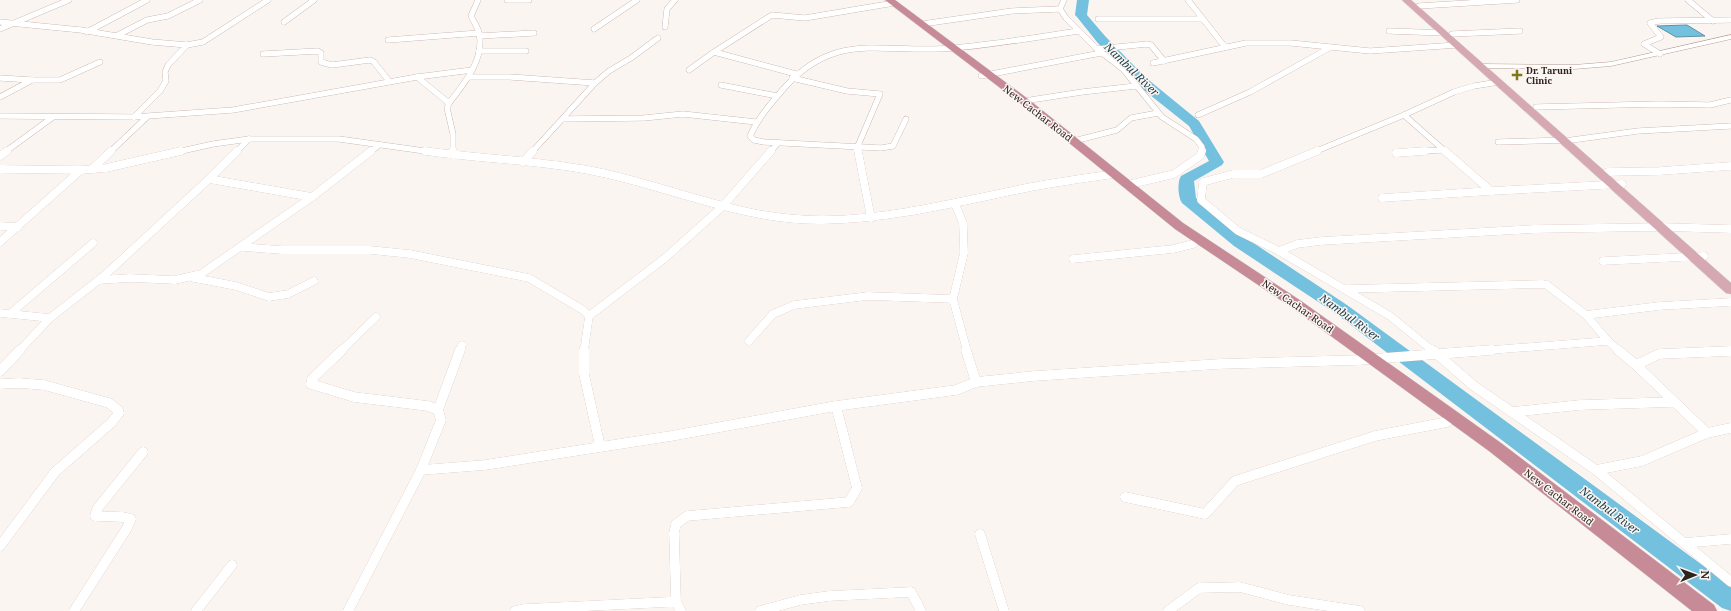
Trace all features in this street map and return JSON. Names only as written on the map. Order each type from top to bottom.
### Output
[{"type":"highway","name":"New Cachar Road","points":[[888,2],[922,24],[949,48]]},
{"type":"highway","name":"New Cachar Road","points":[[888,2],[1074,141],[1109,175],[1127,185],[1179,226],[1296,304],[1447,422],[1516,473],[1692,611]]},
{"type":"highway","name":"New Cachar Road","points":[[1028,107],[1194,244],[1367,359],[1526,471],[1707,611]]},
{"type":"main road","points":[[1406,0],[1448,33],[1457,45],[1485,66],[1499,82],[1568,140],[1699,257],[1731,281]]},
{"type":"main road","points":[[1416,3],[1485,66],[1536,108],[1568,140],[1608,172],[1618,184]]},
{"type":"main road","points":[[1699,257],[1731,290]]},
{"type":"street","points":[[0,29],[69,0]]},
{"type":"street","points":[[87,32],[147,0]]},
{"type":"street","points":[[118,35],[147,20],[168,16],[200,0]]},
{"type":"street","points":[[0,22],[118,35],[152,42],[187,45],[203,42],[268,0]]},
{"type":"street","points":[[284,22],[314,0]]},
{"type":"street","points":[[453,155],[453,134],[447,108],[449,103],[469,77],[478,51],[479,35],[471,16],[478,0]]},
{"type":"street","points":[[507,0],[529,0]]},
{"type":"street","points":[[594,29],[637,0]]},
{"type":"street","points":[[665,27],[667,9],[676,0]]},
{"type":"street","points":[[1060,9],[1064,0]]},
{"type":"street","points":[[1188,0],[1225,47]]},
{"type":"street","points":[[1416,3],[1469,4],[1517,0]]},
{"type":"street","points":[[1688,0],[1713,21]]},
{"type":"street","points":[[689,70],[772,15],[805,18],[846,12],[888,2]]},
{"type":"street","points":[[922,24],[1012,11],[1060,9]]},
{"type":"street","points":[[1060,9],[1066,18],[1079,31],[1099,50],[1115,61],[1123,69],[1158,113],[1168,122],[1199,142],[1202,147],[1202,153],[1174,174],[1127,185]]},
{"type":"street","points":[[1098,19],[1202,19]]},
{"type":"street","points":[[1660,54],[1644,44],[1661,37],[1650,26],[1650,23],[1659,21],[1731,20]]},
{"type":"street","points":[[906,119],[893,146],[880,148],[857,148],[757,141],[751,138],[750,133],[756,122],[794,76],[805,67],[826,55],[843,50],[863,48],[949,48],[1079,31]]},
{"type":"street","points":[[1389,31],[1448,33],[1520,31]]},
{"type":"street","points":[[388,40],[534,33]]},
{"type":"street","points":[[1485,66],[1593,66],[1611,64],[1731,37]]},
{"type":"street","points":[[524,162],[595,83],[609,71],[631,58],[658,38]]},
{"type":"street","points":[[1153,63],[1246,43],[1280,42],[1329,48],[1379,51],[1457,45]]},
{"type":"street","points":[[984,75],[1112,47],[1149,44],[1164,61]]},
{"type":"street","points":[[134,117],[160,91],[166,81],[165,72],[168,65],[187,45]]},
{"type":"street","points":[[1198,115],[1250,92],[1329,48]]},
{"type":"street","points":[[478,51],[526,51]]},
{"type":"street","points":[[263,54],[318,52],[321,53],[322,62],[332,65],[370,60],[374,62],[389,81]]},
{"type":"street","points":[[714,52],[847,91],[880,94],[857,148],[871,218]]},
{"type":"street","points":[[0,78],[60,80],[100,62]]},
{"type":"street","points":[[0,116],[53,118],[147,117],[239,109],[417,76],[472,70]]},
{"type":"street","points":[[417,76],[449,103]]},
{"type":"street","points":[[469,77],[510,77],[595,83]]},
{"type":"street","points":[[0,97],[32,80]]},
{"type":"street","points":[[1499,82],[1461,89],[1404,115],[1261,174],[1233,174],[1203,182],[1201,200],[1238,231],[1279,251],[1390,316],[1474,386],[1596,470],[1731,582]]},
{"type":"street","points":[[721,85],[777,96]]},
{"type":"street","points":[[1028,107],[1082,92],[1136,86]]},
{"type":"street","points":[[1536,108],[1659,104],[1710,105],[1731,100]]},
{"type":"street","points":[[1074,141],[1117,130],[1131,118],[1158,113]]},
{"type":"street","points":[[563,119],[644,118],[683,114],[756,122]]},
{"type":"street","points":[[1404,115],[1490,191]]},
{"type":"street","points":[[92,169],[147,117]]},
{"type":"street","points":[[0,156],[53,118]]},
{"type":"street","points":[[1498,142],[1568,140],[1638,131],[1731,126]]},
{"type":"street","points":[[0,170],[92,169],[121,165],[213,144],[249,139],[339,139],[378,146],[594,171],[722,207],[792,219],[822,220],[871,218],[955,204],[1031,187],[1109,175]]},
{"type":"street","points":[[0,371],[50,318],[99,280],[209,179],[249,139]]},
{"type":"street","points":[[600,446],[584,374],[583,356],[589,316],[665,258],[722,207],[778,143]]},
{"type":"street","points":[[99,280],[129,278],[175,281],[193,278],[207,271],[312,197],[378,146]]},
{"type":"street","points":[[1396,153],[1442,150]]},
{"type":"street","points":[[1608,172],[1660,171],[1731,166]]},
{"type":"street","points":[[0,242],[81,170]]},
{"type":"street","points":[[209,179],[312,197]]},
{"type":"street","points":[[1382,198],[1618,184]]},
{"type":"street","points":[[955,204],[963,223],[964,253],[953,299],[959,326],[976,382]]},
{"type":"street","points":[[0,226],[18,227]]},
{"type":"street","points":[[1279,251],[1297,244],[1321,241],[1535,229],[1731,229]]},
{"type":"street","points":[[11,314],[93,243]]},
{"type":"street","points":[[1073,259],[1173,249],[1194,244]]},
{"type":"street","points":[[242,246],[282,250],[370,250],[404,253],[517,275],[538,282],[583,310],[589,316]]},
{"type":"street","points":[[1603,260],[1699,257]]},
{"type":"street","points":[[193,278],[236,286],[269,297],[288,294],[314,281]]},
{"type":"street","points":[[1344,289],[1547,285],[1586,315],[1608,341],[1636,365],[1707,432]]},
{"type":"street","points":[[749,340],[773,314],[794,305],[868,296],[953,299]]},
{"type":"street","points":[[1586,315],[1658,306],[1731,302]]},
{"type":"street","points":[[0,313],[50,318]]},
{"type":"street","points":[[376,317],[312,379],[312,384],[320,388],[354,396],[428,406],[438,410]]},
{"type":"street","points":[[421,470],[485,465],[671,436],[836,406],[956,390],[976,382],[1034,376],[1219,364],[1367,359],[1608,341]]},
{"type":"street","points":[[348,611],[421,470],[441,420],[438,410],[462,345]]},
{"type":"street","points":[[1636,365],[1659,354],[1731,351]]},
{"type":"street","points":[[0,384],[19,383],[44,385],[109,403],[119,413],[111,423],[55,472],[0,546]]},
{"type":"street","points":[[1512,412],[1580,405],[1674,402]]},
{"type":"street","points":[[515,611],[525,609],[679,607],[674,533],[676,524],[687,516],[849,502],[857,488],[836,406]]},
{"type":"street","points":[[1125,497],[1205,514],[1235,481],[1375,436],[1447,422]]},
{"type":"street","points":[[1596,470],[1642,461],[1707,432],[1731,428]]},
{"type":"street","points":[[74,611],[128,528],[131,519],[125,517],[104,518],[94,516],[97,509],[143,452]]},
{"type":"street","points":[[980,534],[1004,611]]},
{"type":"street","points":[[1684,543],[1731,539]]},
{"type":"street","points":[[196,611],[232,565]]},
{"type":"street","points":[[1168,611],[1199,588],[1240,587],[1289,600],[1360,611]]},
{"type":"street","points":[[760,611],[800,600],[829,596],[911,592],[921,611]]},
{"type":"water","points":[[1687,25],[1705,36],[1676,37],[1657,26]]},
{"type":"waterway","name":"Nambul River","points":[[1083,0],[1081,15],[1101,39],[1140,80],[1194,124],[1217,162],[1186,179],[1188,200],[1240,242],[1341,309],[1731,600]]},
{"type":"place","name":"Dr. Taruni Clinic","points":[[1517,75]]}]
